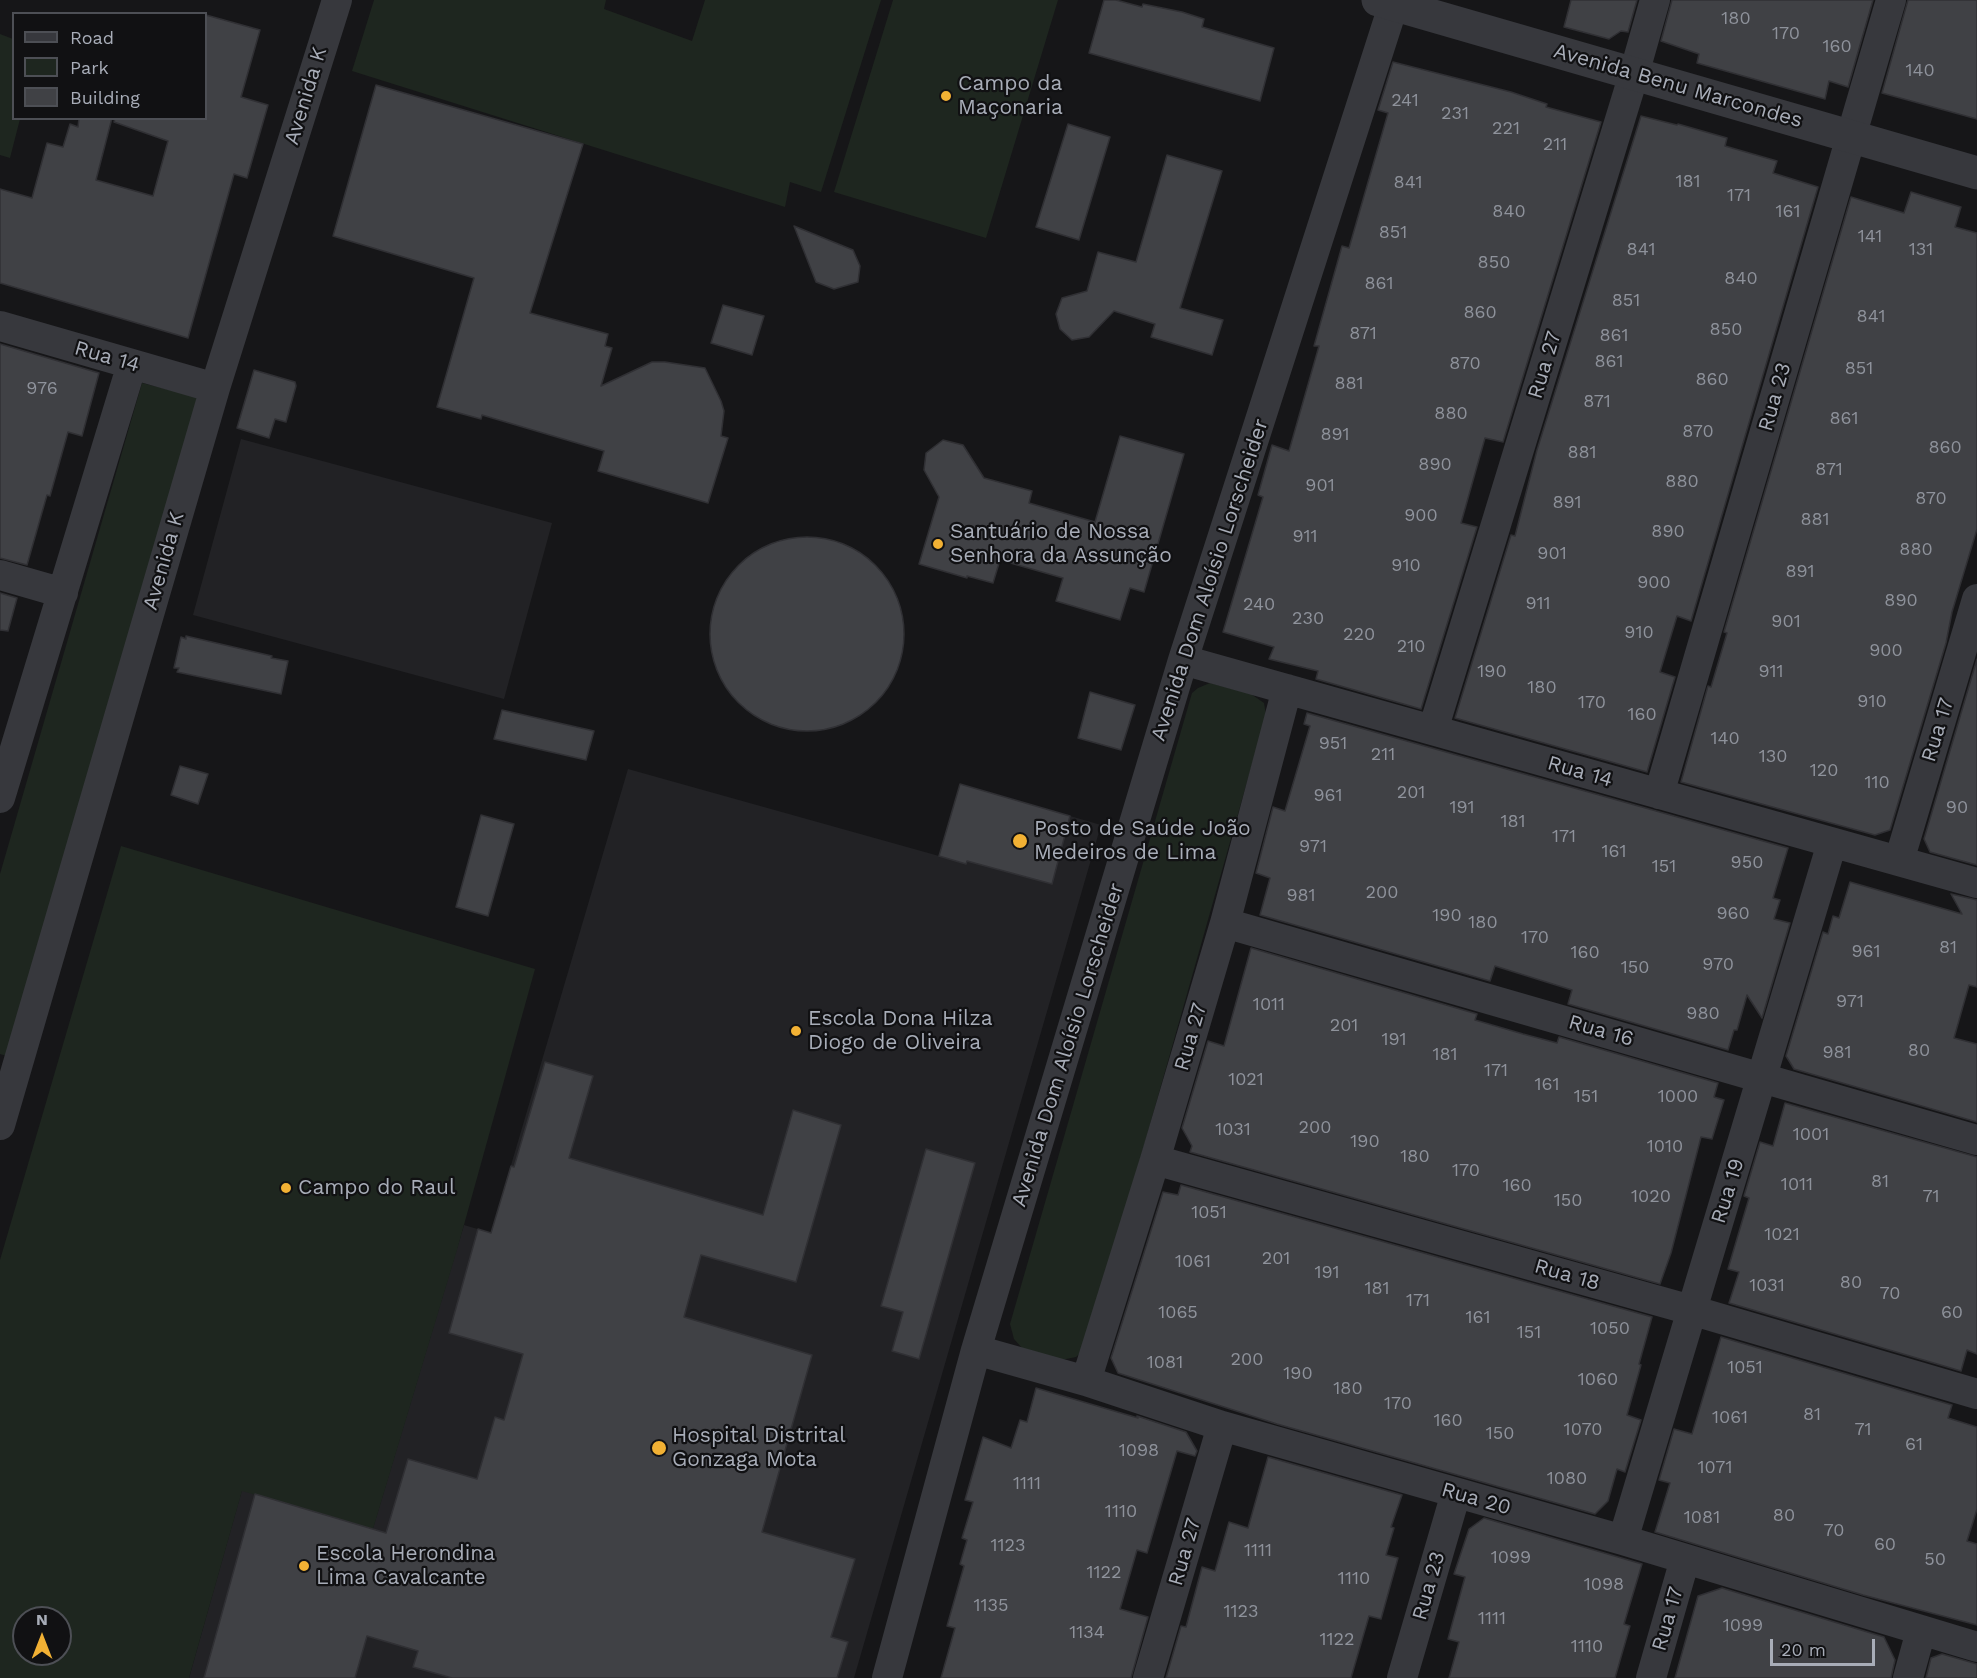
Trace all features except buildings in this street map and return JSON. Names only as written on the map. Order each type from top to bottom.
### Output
[{"type":"street","name":"Avenida K","points":[[0,1125],[6,1080],[215,388],[337,0]]},
{"type":"street","name":"Rua 27","points":[[1433,730],[1655,0]]},
{"type":"street","name":"Rua 23","points":[[1659,794],[1891,0]]},
{"type":"street","name":"Avenida Benu Marcondes","points":[[1389,1],[1977,173]]},
{"type":"street","name":"Avenida Dom Aloísio Lorscheider","points":[[887,1678],[976,1350],[1184,660],[1389,1]]},
{"type":"street","name":"Rua 14","points":[[0,326],[215,388]]},
{"type":"street","points":[[0,798],[132,364]]},
{"type":"street","points":[[0,575],[63,593]]},
{"type":"street","name":"Rua 17","points":[[1899,861],[1977,599]]},
{"type":"street","name":"Rua 14","points":[[1184,660],[1977,883]]},
{"type":"street","name":"Rua 27","points":[[1086,1381],[1155,1160],[1225,922],[1287,689]]},
{"type":"street","name":"Rua 19","points":[[1623,1540],[1832,843]]},
{"type":"street","name":"Rua 16","points":[[1225,922],[1977,1140]]},
{"type":"street","name":"Rua 18","points":[[1155,1160],[1691,1310],[1977,1394]]},
{"type":"street","name":"Rua 20","points":[[976,1350],[1086,1381],[1222,1426],[1623,1540],[1977,1647]]},
{"type":"street","name":"Rua 27","points":[[1148,1678],[1222,1426]]},
{"type":"street","name":"Rua 23","points":[[1402,1678],[1456,1493]]},
{"type":"street","name":"Rua 17","points":[[1651,1678],[1685,1559]]},
{"type":"street","points":[[1908,1678],[1921,1631]]},
{"type":"shaded area","points":[[241,439],[552,523],[504,699],[193,615]]},
{"type":"shaded area","points":[[628,769],[939,856],[960,784],[1101,825],[854,1678],[189,1678],[242,1490],[373,1528],[464,1225],[491,1233]]},
{"type":"green space","points":[[374,0],[606,0],[604,9],[692,41],[705,0],[881,0],[821,192],[790,182],[785,207],[352,71]]},
{"type":"green space","name":"Campo da Maçonaria","points":[[893,0],[1058,0],[986,238],[834,192]]},
{"type":"green space","points":[[0,34],[12,39],[12,120],[20,120],[10,158],[0,155]]},
{"type":"green space","points":[[142,383],[198,397],[10,1057],[0,1054],[0,874]]},
{"type":"green space","points":[[1210,683],[1251,694],[1264,703],[1266,715],[1087,1347],[1076,1357],[1056,1361],[1022,1348],[1014,1339],[1010,1324],[1192,693]]},
{"type":"green space","points":[[121,846],[535,969],[457,1250],[373,1529],[242,1491],[189,1678],[0,1678],[0,1260]]},
{"type":"place","name":"Campo da Maçonaria","points":[[946,96]]},
{"type":"place","name":"Santuário de Nossa Senhora da Assunção","points":[[938,544]]},
{"type":"place","name":"Posto de Saúde João Medeiros de Lima","points":[[1020,841]]},
{"type":"place","name":"Escola Dona Hilza Diogo de Oliveira","points":[[796,1031]]},
{"type":"place","name":"Campo do Raul","points":[[286,1188]]},
{"type":"place","name":"Hospital Distrital Gonzaga Mota","points":[[659,1448]]},
{"type":"place","name":"Escola Herondina Lima Cavalcante","points":[[304,1566]]}]
